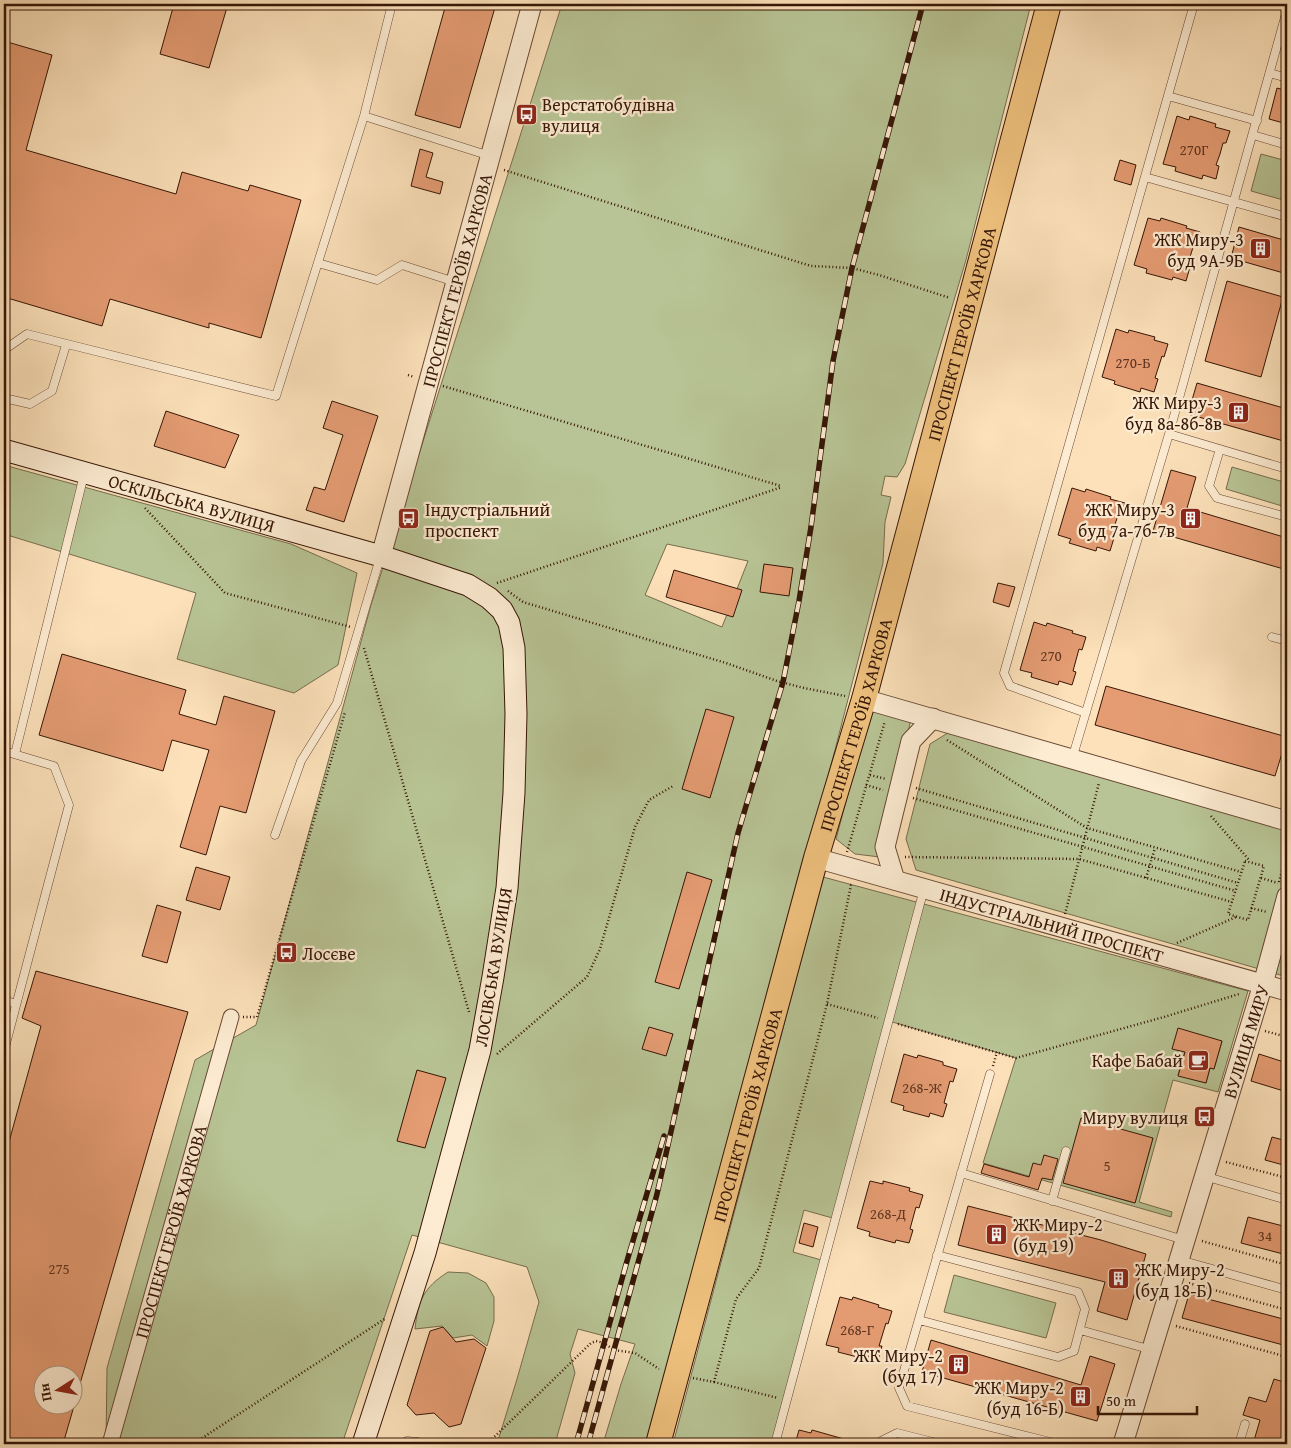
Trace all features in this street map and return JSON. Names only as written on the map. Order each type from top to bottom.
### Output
[{"type":"main road","name":"ПРОСПЕКТ ГЕРОЇВ ХАРКОВА","points":[[658,1444],[816,858],[864,699],[1049,4]]},
{"type":"main road","name":"ОСКІЛЬСЬКА ВУЛИЦЯ","points":[[4,450],[381,556]]},
{"type":"main road","name":"ЛОСІВСЬКА ВУЛИЦЯ","points":[[363,1444],[425,1253],[480,1050],[507,888],[514,793],[516,714],[514,658],[510,623],[502,610],[490,598],[468,585],[381,556]]},
{"type":"street","name":"ПРОСПЕКТ ГЕРОЇВ ХАРКОВА","points":[[381,556],[532,4]]},
{"type":"street","points":[[864,699],[890,706],[929,722],[1103,767],[1287,821]]},
{"type":"street","points":[[896,880],[885,847],[911,741],[929,722]]},
{"type":"street","name":"ІНДУСТРІАЛЬНИЙ ПРОСПЕКТ","points":[[816,858],[1154,953],[1255,988],[1287,991]]},
{"type":"street","name":"ВУЛИЦЯ МИРУ","points":[[1123,1444],[1180,1260],[1194,1241],[1204,1176],[1283,890]]},
{"type":"street","name":"ПРОСПЕКТ ГЕРОЇВ ХАРКОВА","points":[[110,1444],[231,1017]]},
{"type":"lane","points":[[4,350],[27,334],[276,396],[364,116],[392,4]]},
{"type":"lane","points":[[1086,713],[1010,686],[1004,673],[1194,4]]},
{"type":"lane","points":[[1072,759],[1169,434],[1287,10]]},
{"type":"lane","points":[[1270,73],[1287,78]]},
{"type":"lane","points":[[1168,96],[1256,121]]},
{"type":"lane","points":[[364,116],[489,160]]},
{"type":"lane","points":[[1253,135],[1287,145]]},
{"type":"lane","points":[[1145,177],[1287,217]]},
{"type":"lane","points":[[318,263],[377,280],[402,265],[456,282]]},
{"type":"lane","points":[[4,398],[30,404],[52,392],[66,345]]},
{"type":"lane","points":[[1169,434],[1287,469]]},
{"type":"lane","points":[[1220,449],[1209,486],[1218,498],[1287,517]]},
{"type":"lane","points":[[15,754],[84,472]]},
{"type":"lane","points":[[275,835],[301,761],[336,703],[381,556]]},
{"type":"lane","points":[[1272,636],[1287,641]]},
{"type":"lane","points":[[4,751],[54,766],[69,804],[4,1051]]},
{"type":"lane","points":[[775,1444],[924,888]]},
{"type":"lane","points":[[4,1000],[16,1004]]},
{"type":"lane","points":[[990,1074],[899,1388],[907,1406],[1058,1444]]},
{"type":"lane","points":[[1052,1201],[1066,1151]]},
{"type":"lane","points":[[961,1173],[1194,1241]]},
{"type":"lane","points":[[1204,1176],[1287,1200]]},
{"type":"lane","points":[[919,1320],[1058,1357],[1074,1351],[1080,1330],[1085,1309],[1078,1292],[937,1255]]},
{"type":"lane","points":[[1180,1260],[1287,1290]]},
{"type":"lane","points":[[1080,1330],[1152,1350]]},
{"type":"lane","points":[[1239,1444],[1245,1424]]},
{"type":"lane","points":[[880,1444],[881,1441],[897,1433],[941,1444]]},
{"type":"lane","points":[[406,1444],[407,1441],[418,1442]]},
{"type":"path","points":[[489,160],[811,266],[852,268],[950,298]]},
{"type":"path","points":[[408,375],[782,487]]},
{"type":"path","points":[[140,502],[224,593],[359,629],[469,1012]]},
{"type":"path","points":[[497,583],[524,602],[726,663],[777,681],[864,699]]},
{"type":"path","points":[[231,1017],[257,1017],[345,711],[339,693]]},
{"type":"path","points":[[843,866],[890,706]]},
{"type":"path","points":[[929,722],[1087,828],[1241,872]]},
{"type":"path","points":[[1063,922],[1103,767]]},
{"type":"path","points":[[495,1056],[587,977],[600,949],[635,827],[648,800],[673,786]]},
{"type":"path","points":[[899,788],[1085,838],[1238,883]]},
{"type":"path","points":[[899,788],[1082,847],[1236,891]]},
{"type":"path","points":[[1192,793],[1251,862]]},
{"type":"path","points":[[1146,878],[1155,848]]},
{"type":"path","points":[[889,857],[1080,859],[1232,902]]},
{"type":"path","points":[[1245,861],[1251,862],[1264,866],[1248,920],[1228,914],[1245,861]]},
{"type":"path","points":[[1260,878],[1283,890]]},
{"type":"path","points":[[714,1382],[736,1299],[759,1268],[826,1004],[851,885],[860,887]]},
{"type":"path","points":[[1251,908],[1270,913]]},
{"type":"path","points":[[1154,953],[1238,917]]},
{"type":"path","points":[[826,1004],[1016,1058],[1164,1017],[1255,988]]},
{"type":"path","points":[[1263,1030],[1287,1037]]},
{"type":"path","points":[[1224,1162],[1287,1178]]},
{"type":"path","points":[[1194,1241],[1287,1265]]},
{"type":"path","points":[[1189,1283],[1287,1310]]},
{"type":"path","points":[[193,1444],[408,1303]]},
{"type":"path","points":[[1176,1326],[1287,1357]]},
{"type":"path","points":[[487,1444],[590,1342],[596,1341],[604,1343],[614,1350],[635,1353],[664,1370]]},
{"type":"path","points":[[688,1376],[787,1400]]},
{"type":"green space","points":[[562,4],[1031,4],[966,260],[905,464],[897,477],[885,476],[881,495],[891,497],[885,522],[883,563],[835,750],[647,1444],[603,1444],[635,1344],[578,1329],[570,1354],[575,1373],[555,1444],[497,1444],[539,1302],[527,1267],[412,1235],[342,1444],[106,1444],[107,1368],[195,1060],[256,1025],[371,605]],"holes":[[[667,544],[748,561],[722,627],[645,595]]]},
{"type":"green space","points":[[1261,154],[1287,161],[1287,201],[1251,191]]},
{"type":"green space","points":[[4,465],[291,544],[357,573],[338,665],[294,693],[177,659],[196,593],[4,534]]},
{"type":"green space","points":[[1232,467],[1287,483],[1282,506],[1226,489]]},
{"type":"green space","points":[[871,708],[911,719],[880,857],[855,854],[836,839]]},
{"type":"green space","points":[[959,726],[1287,815],[1287,977],[916,870],[906,839],[930,744]]},
{"type":"green space","points":[[823,877],[1248,991],[1218,1092],[1173,1080],[1139,1202],[1172,1212],[1171,1217],[983,1163],[1016,1058],[889,1021],[836,1219],[804,1210],[793,1252],[825,1261],[775,1444],[673,1444]],"holes":[[[1222,1041],[1214,1069],[1210,1068],[1206,1083],[1178,1075],[1185,1052],[1172,1048]],[[1153,1138],[1135,1203],[1064,1183]]]},
{"type":"green space","points":[[448,1272],[468,1273],[486,1283],[494,1297],[494,1321],[487,1346],[472,1335],[453,1338],[442,1326],[415,1329],[423,1296],[433,1284]]},
{"type":"green space","points":[[954,1275],[1056,1303],[1046,1338],[944,1312]]},
{"type":"building","points":[[174,4],[228,4],[209,68],[160,54]]},
{"type":"building","points":[[446,4],[496,4],[460,128],[415,115]]},
{"type":"building","points":[[4,41],[52,55],[26,150],[176,194],[182,172],[248,191],[250,185],[301,200],[261,338],[209,323],[209,328],[110,299],[102,326],[4,297]]},
{"type":"building","points":[[1277,88],[1287,91],[1287,124],[1269,119]]},
{"type":"building","points":[[1177,116],[1189,120],[1190,116],[1216,124],[1215,127],[1230,131],[1226,143],[1223,143],[1216,165],[1219,166],[1216,179],[1203,175],[1202,179],[1175,171],[1176,167],[1163,164]]},
{"type":"building","points":[[420,149],[433,153],[426,177],[443,182],[440,194],[411,186]]},
{"type":"building","points":[[1120,160],[1136,165],[1131,185],[1114,180]]},
{"type":"building","points":[[1148,218],[1160,221],[1161,218],[1200,232],[1197,245],[1194,244],[1187,267],[1190,267],[1186,281],[1173,277],[1172,280],[1146,273],[1147,269],[1134,265]]},
{"type":"building","name":"ЖК Миру-3 буд 9А-9Б","points":[[1239,227],[1287,241],[1287,274],[1231,258]]},
{"type":"building","points":[[1227,281],[1283,297],[1261,377],[1205,361]]},
{"type":"building","points":[[1116,329],[1128,333],[1129,330],[1155,337],[1154,340],[1168,344],[1155,378],[1158,379],[1154,392],[1141,388],[1140,392],[1114,384],[1115,381],[1102,377]]},
{"type":"building","name":"ЖК Миру-3 буд 8а-8б-8в","points":[[1197,383],[1287,409],[1287,442],[1188,414]]},
{"type":"building","points":[[332,401],[378,416],[344,522],[306,510],[314,487],[325,490],[343,435],[323,428]]},
{"type":"building","points":[[166,411],[239,435],[225,468],[154,446]]},
{"type":"building","name":"ЖК Миру-3 буд 7а-7б-7в","points":[[1171,470],[1196,477],[1187,508],[1287,538],[1287,570],[1153,531]]},
{"type":"building","points":[[1072,488],[1085,492],[1086,489],[1125,503],[1121,516],[1118,515],[1111,537],[1114,538],[1110,551],[1097,547],[1096,551],[1069,543],[1071,539],[1058,535]]},
{"type":"building","points":[[764,564],[793,568],[789,596],[760,592]]},
{"type":"building","points":[[674,570],[742,590],[733,617],[666,597]]},
{"type":"building","points":[[998,583],[1015,587],[1009,607],[993,602]]},
{"type":"building","points":[[1034,622],[1046,626],[1047,623],[1086,637],[1082,650],[1079,649],[1073,671],[1076,672],[1072,685],[1059,681],[1058,685],[1031,677],[1032,673],[1020,670]]},
{"type":"building","points":[[62,654],[186,690],[179,714],[216,725],[224,696],[275,711],[246,813],[220,806],[206,855],[180,847],[209,750],[172,740],[163,771],[39,735]]},
{"type":"building","points":[[1106,686],[1287,737],[1275,776],[1095,725]]},
{"type":"building","points":[[706,709],[734,717],[710,798],[682,789]]},
{"type":"building","points":[[196,867],[230,877],[220,910],[186,900]]},
{"type":"building","points":[[687,872],[712,880],[679,989],[655,982]]},
{"type":"building","points":[[157,905],[181,912],[167,963],[142,956]]},
{"type":"building","points":[[36,971],[188,1012],[82,1377],[82,1366],[32,1366],[32,1416],[71,1416],[63,1444],[4,1444],[4,1160],[41,1026],[22,1018]]},
{"type":"building","points":[[649,1027],[673,1034],[666,1056],[642,1049]]},
{"type":"building","name":"Кафе Бабай","points":[[1178,1028],[1222,1041],[1214,1069],[1210,1068],[1206,1083],[1178,1076],[1185,1052],[1172,1049]]},
{"type":"building","points":[[904,1054],[917,1058],[918,1055],[943,1062],[943,1065],[957,1069],[953,1082],[950,1081],[944,1103],[947,1104],[943,1117],[930,1113],[929,1117],[903,1110],[904,1106],[891,1102]]},
{"type":"building","points":[[1259,1054],[1287,1063],[1287,1092],[1251,1081]]},
{"type":"building","points":[[417,1070],[446,1078],[425,1148],[397,1141]]},
{"type":"building","points":[[1081,1118],[1153,1138],[1135,1203],[1063,1183]]},
{"type":"building","points":[[1272,1137],[1287,1141],[1287,1166],[1265,1160]]},
{"type":"building","points":[[1044,1155],[1058,1159],[1052,1180],[1042,1178],[1038,1190],[981,1173],[984,1164],[1029,1177],[1033,1163],[1041,1165]]},
{"type":"building","points":[[870,1181],[883,1184],[883,1181],[910,1188],[909,1191],[923,1195],[919,1208],[916,1207],[910,1229],[913,1230],[909,1243],[896,1240],[895,1243],[869,1236],[870,1232],[857,1228]]},
{"type":"building","points":[[968,1206],[1101,1240],[1146,1254],[1127,1320],[1097,1311],[1105,1282],[958,1245]]},
{"type":"building","points":[[1248,1217],[1287,1227],[1287,1255],[1241,1243]]},
{"type":"building","points":[[804,1223],[818,1227],[813,1247],[799,1243]]},
{"type":"building","points":[[1189,1294],[1287,1320],[1287,1346],[1182,1318]]},
{"type":"building","points":[[840,1297],[852,1300],[853,1297],[892,1311],[879,1346],[882,1346],[878,1360],[866,1356],[865,1359],[838,1352],[839,1348],[826,1345]]},
{"type":"building","points":[[443,1327],[456,1342],[474,1339],[486,1348],[461,1424],[449,1427],[434,1413],[416,1415],[407,1405],[430,1331]]},
{"type":"building","points":[[931,1340],[1081,1385],[1090,1356],[1115,1364],[1097,1421],[922,1372]]},
{"type":"building","points":[[1274,1379],[1287,1383],[1286,1444],[1253,1444],[1260,1420],[1243,1415],[1249,1397],[1266,1402]]},
{"type":"building","points":[[799,1430],[811,1433],[812,1430],[851,1441],[851,1444],[795,1444]]},
{"type":"railway","points":[[588,1444],[657,1194],[738,833],[783,682],[811,527],[833,361],[852,268],[923,4]]},
{"type":"railway","points":[[576,1444],[664,1136]]},
{"type":"place","name":"Верстатобудівна вулиця","points":[[526,114]]},
{"type":"place","name":"ЖК Миру-3 буд 9А-9Б","points":[[1260,249]]},
{"type":"place","name":"ЖК Миру-3 буд 8а-8б-8в","points":[[1238,412]]},
{"type":"place","name":"Індустріальний проспект","points":[[409,519]]},
{"type":"place","name":"ЖК Миру-3 буд 7а-7б-7в","points":[[1191,519]]},
{"type":"place","name":"Лосєве","points":[[286,953]]},
{"type":"place","name":"Кафе Бабай","points":[[1199,1060]]},
{"type":"place","name":"Миру вулиця","points":[[1204,1117]]},
{"type":"place","name":"ЖК Миру-2 (буд 19)","points":[[997,1234]]},
{"type":"place","name":"ЖК Миру-2 (буд 18-Б)","points":[[1119,1279]]},
{"type":"place","name":"ЖК Миру-2 (буд 17)","points":[[959,1365]]},
{"type":"place","name":"ЖК Миру-2 (буд 16-Б)","points":[[1080,1397]]}]
